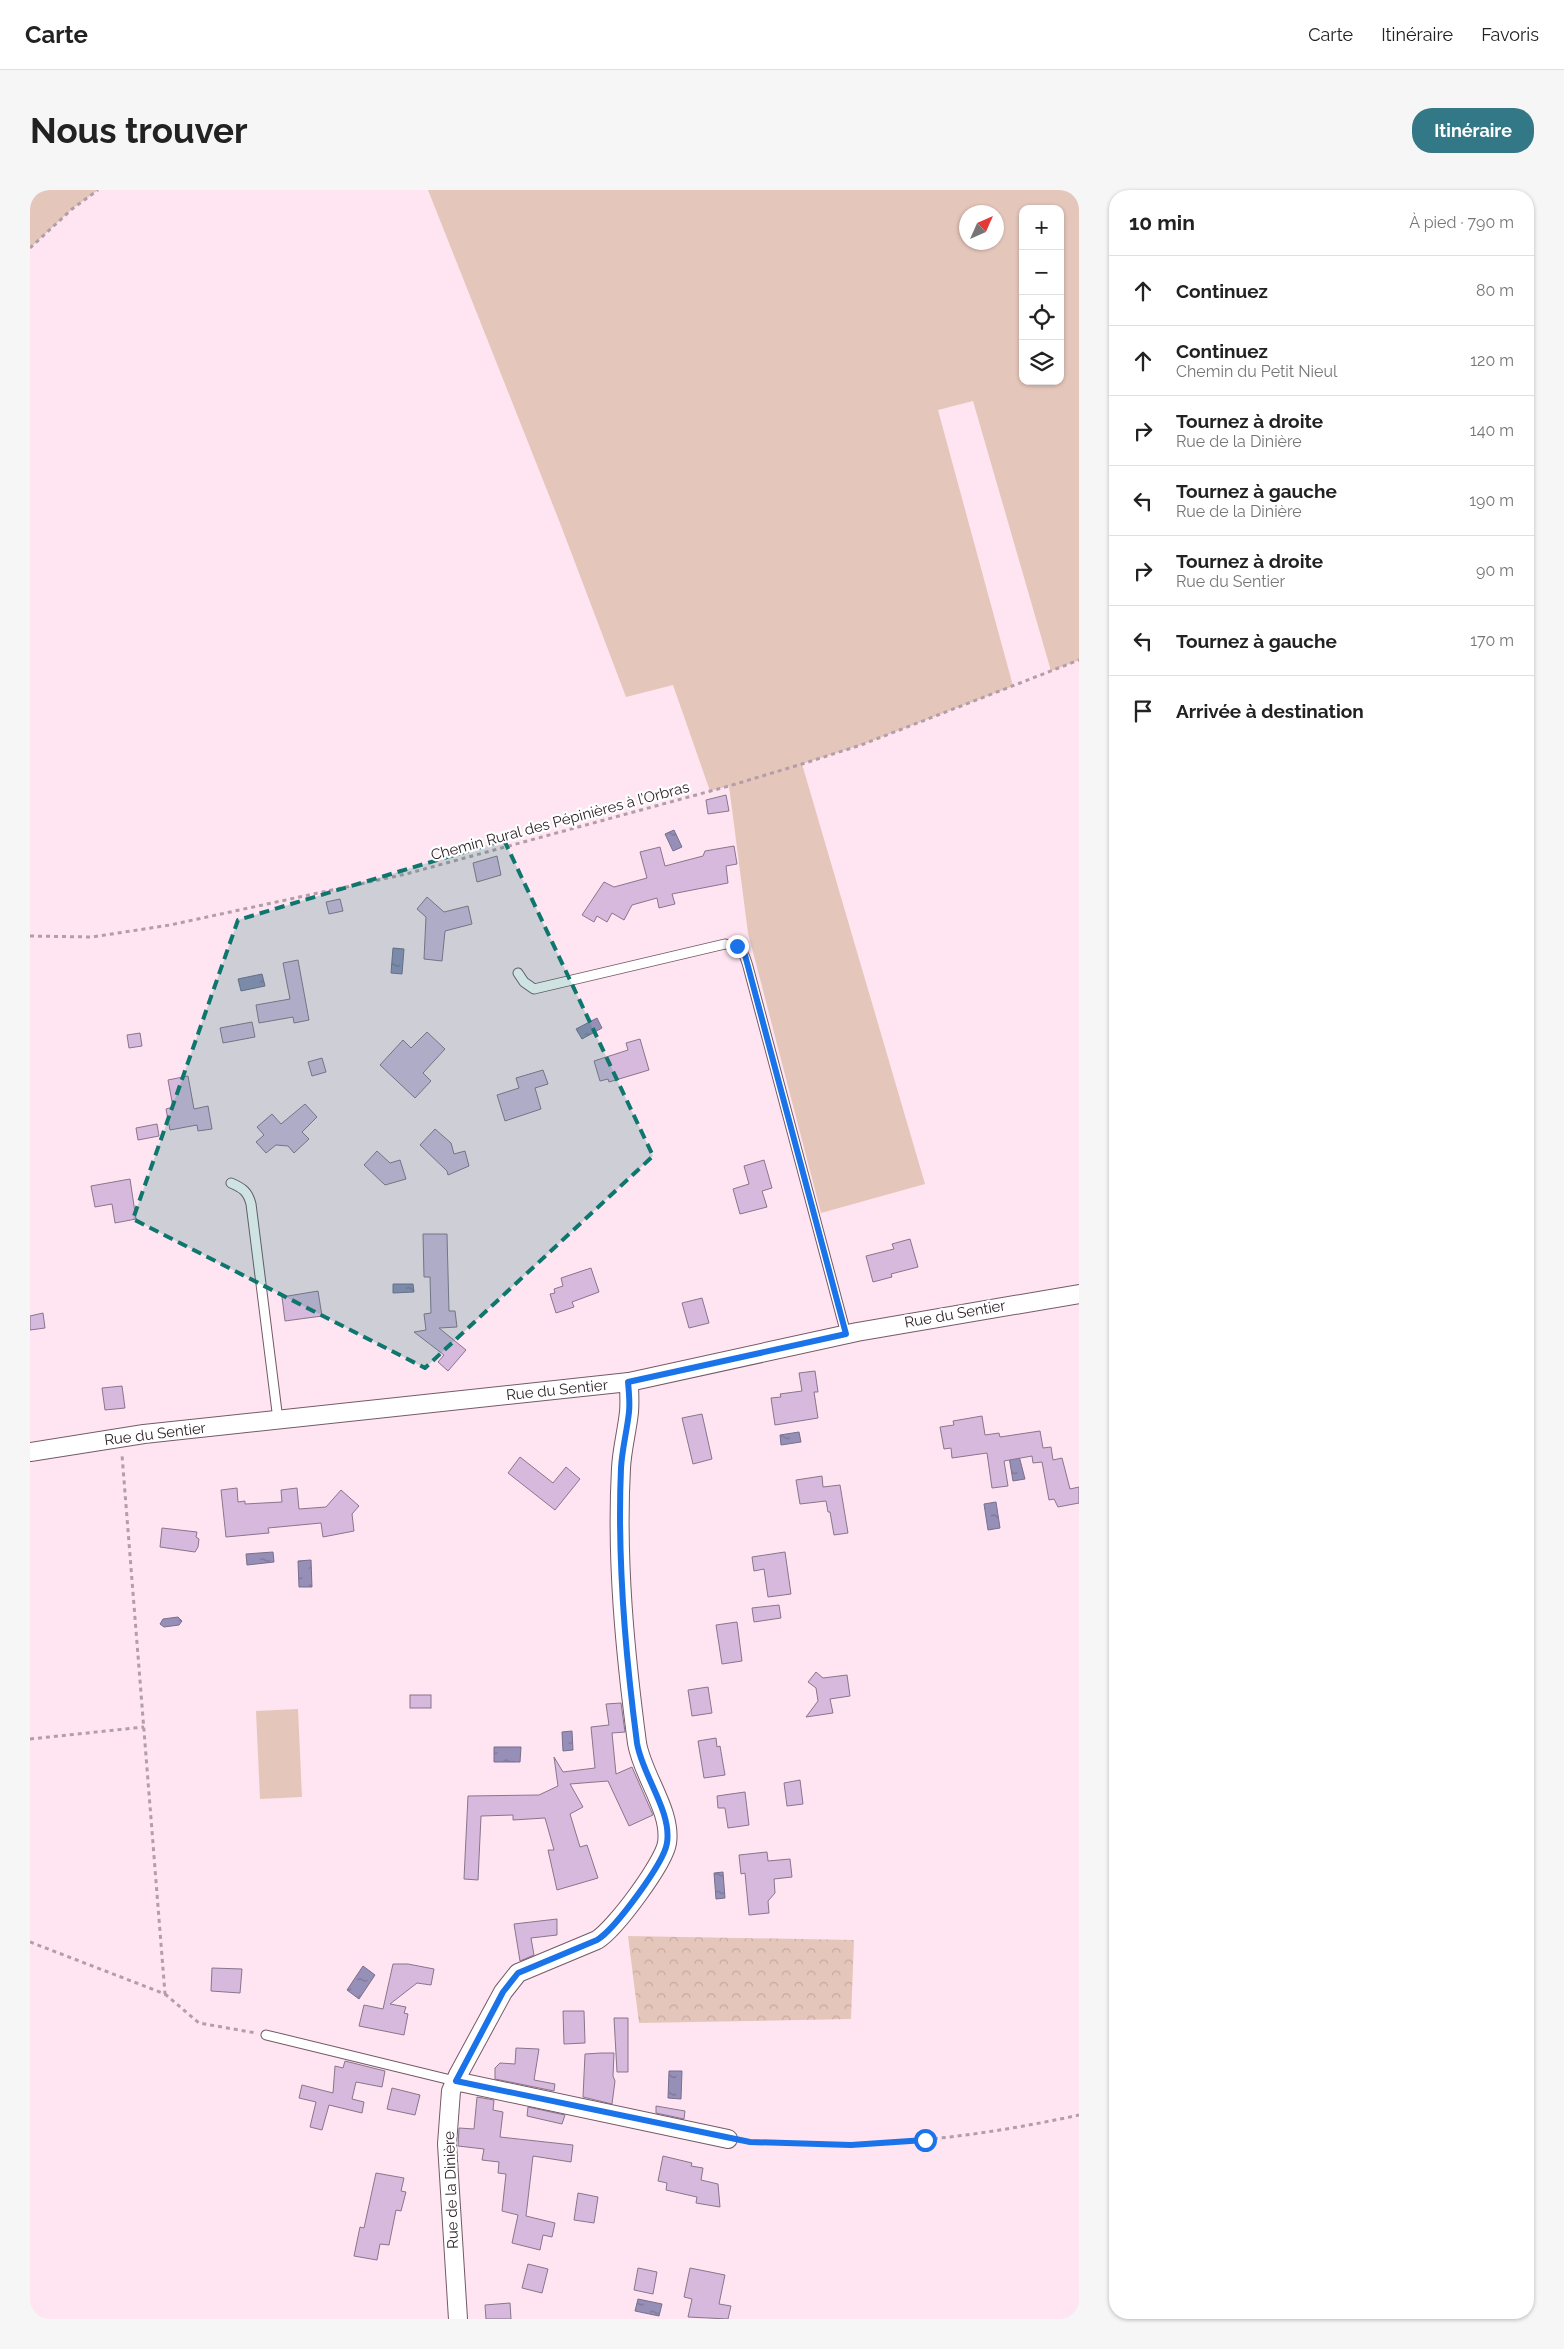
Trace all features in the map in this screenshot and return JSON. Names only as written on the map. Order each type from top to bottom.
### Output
[{"type":"street","name":"Rue du Sentier","points":[[30,1452],[144,1434],[628,1382],[846,1334],[1079,1294]]},
{"type":"street","name":"Rue de la Dinière","points":[[458,2319],[447,2144],[452,2091],[456,2081],[510,1982],[528,1968],[597,1940],[606,1934],[621,1918],[667,1846],[665,1823],[660,1806],[643,1768],[638,1745],[623,1621],[620,1546],[621,1466],[629,1410],[628,1382]]},
{"type":"street","points":[[456,2081],[728,2139]]},
{"type":"lane","points":[[518,973],[524,982],[534,989],[725,944],[737,946],[745,955],[846,1334]]},
{"type":"lane","points":[[231,1182],[242,1187],[248,1194],[251,1204],[278,1420]]},
{"type":"lane","points":[[266,2035],[456,2081]]},
{"type":"path","points":[[30,248],[72,209],[98,190]]},
{"type":"path","name":"Chemin Rural des Pépinières à l’Orbras","points":[[30,936],[92,937],[170,926],[406,874],[723,788],[810,761],[860,745],[1079,660]]},
{"type":"path","points":[[113,1456],[122,1455],[166,1994]]},
{"type":"path","points":[[30,1738],[144,1727]]},
{"type":"path","points":[[30,1942],[166,1994],[198,2023],[266,2035]]},
{"type":"path","points":[[728,2139],[750,2142],[851,2145],[925,2140],[979,2134],[1079,2115]]},
{"type":"highlighted area","points":[[504,840],[653,1156],[425,1368],[133,1219],[238,920]]},
{"type":"green space","points":[[42,190],[98,190],[72,209],[30,248],[30,195]]},
{"type":"green space","points":[[428,190],[1079,190],[1079,660],[1051,671],[973,401],[938,410],[1013,686],[861,745],[802,764],[925,1184],[821,1213],[748,933],[729,786],[710,791],[673,685],[626,697],[560,523]]},
{"type":"green space","points":[[298,1709],[302,1797],[260,1799],[256,1711]]},
{"type":"green space","points":[[628,1936],[854,1940],[851,2019],[639,2023]]},
{"type":"water","points":[[674,830],[682,847],[673,851],[665,834]]},
{"type":"water","points":[[393,948],[404,949],[402,974],[391,973]]},
{"type":"water","points":[[262,974],[265,986],[241,991],[238,979]]},
{"type":"water","points":[[597,1018],[602,1028],[582,1039],[576,1029]]},
{"type":"water","points":[[393,1284],[413,1284],[414,1292],[393,1293]]},
{"type":"water","points":[[799,1432],[801,1442],[781,1445],[780,1435]]},
{"type":"water","points":[[1019,1456],[1025,1479],[1013,1481],[1009,1457]]},
{"type":"water","points":[[996,1502],[1000,1528],[988,1530],[984,1504]]},
{"type":"water","points":[[273,1552],[274,1562],[247,1565],[246,1554]]},
{"type":"water","points":[[311,1560],[312,1587],[299,1587],[298,1561]]},
{"type":"water","points":[[178,1617],[182,1621],[179,1625],[164,1627],[160,1624],[163,1619]]},
{"type":"water","points":[[572,1731],[573,1750],[563,1751],[562,1732]]},
{"type":"water","points":[[494,1747],[521,1747],[520,1762],[494,1762]]},
{"type":"water","points":[[723,1872],[725,1898],[716,1899],[714,1873]]},
{"type":"water","points":[[363,1966],[375,1975],[359,1999],[347,1990]]},
{"type":"water","points":[[669,2071],[682,2071],[681,2099],[668,2098]]},
{"type":"water","points":[[638,2299],[662,2304],[659,2316],[635,2311]]},
{"type":"building","points":[[726,795],[729,811],[708,814],[706,800]]},
{"type":"building","points":[[734,846],[737,864],[726,866],[728,883],[672,894],[675,904],[659,908],[657,898],[632,905],[624,920],[612,913],[607,922],[597,916],[594,922],[582,915],[604,882],[614,887],[647,878],[640,852],[660,847],[665,866],[703,856],[705,851]]},
{"type":"building","points":[[497,856],[501,875],[477,882],[473,863]]},
{"type":"building","points":[[427,897],[444,912],[468,906],[472,924],[445,931],[442,961],[424,959],[426,917],[417,909]]},
{"type":"building","points":[[340,899],[343,911],[329,914],[326,902]]},
{"type":"building","points":[[298,960],[309,1020],[294,1023],[293,1017],[259,1023],[256,1005],[290,999],[283,963]]},
{"type":"building","points":[[252,1022],[255,1037],[223,1043],[220,1028]]},
{"type":"building","points":[[427,1032],[445,1049],[423,1073],[431,1081],[415,1098],[380,1065],[403,1040],[411,1048]]},
{"type":"building","points":[[140,1033],[142,1046],[129,1048],[127,1035]]},
{"type":"building","points":[[640,1039],[649,1070],[609,1082],[608,1079],[600,1081],[594,1061],[628,1050],[626,1043]]},
{"type":"building","points":[[322,1058],[326,1072],[312,1076],[308,1062]]},
{"type":"building","points":[[543,1070],[548,1084],[535,1088],[541,1109],[505,1121],[497,1095],[519,1088],[516,1078]]},
{"type":"building","points":[[188,1076],[194,1109],[208,1106],[212,1129],[198,1131],[197,1125],[170,1130],[166,1109],[173,1107],[168,1080]]},
{"type":"building","points":[[305,1104],[317,1117],[302,1132],[309,1139],[294,1153],[288,1146],[276,1145],[266,1153],[256,1142],[264,1135],[257,1127],[272,1114],[281,1124]]},
{"type":"building","points":[[157,1124],[159,1136],[138,1140],[136,1128]]},
{"type":"building","points":[[435,1129],[451,1143],[454,1154],[465,1151],[469,1166],[448,1175],[447,1171],[420,1145]]},
{"type":"building","points":[[377,1151],[390,1163],[400,1160],[406,1179],[385,1185],[364,1165]]},
{"type":"building","points":[[764,1160],[772,1188],[762,1191],[767,1207],[740,1214],[733,1189],[749,1184],[744,1166]]},
{"type":"building","points":[[130,1179],[136,1219],[115,1223],[112,1204],[95,1207],[91,1186]]},
{"type":"building","points":[[423,1234],[447,1234],[449,1311],[455,1311],[457,1327],[439,1328],[466,1350],[448,1371],[438,1362],[444,1355],[414,1332],[426,1330],[424,1314],[431,1313],[430,1277],[424,1277]]},
{"type":"building","points":[[910,1239],[918,1267],[891,1274],[892,1277],[873,1282],[866,1256],[894,1249],[892,1244]]},
{"type":"building","points":[[591,1268],[599,1292],[572,1302],[574,1307],[556,1313],[550,1294],[555,1293],[554,1289],[563,1286],[561,1278]]},
{"type":"building","points":[[318,1291],[322,1316],[285,1321],[282,1297]]},
{"type":"building","points":[[702,1298],[709,1323],[689,1328],[682,1303]]},
{"type":"building","points":[[43,1313],[45,1328],[30,1330],[30,1316]]},
{"type":"building","points":[[815,1371],[818,1392],[814,1392],[818,1418],[775,1425],[771,1398],[781,1397],[780,1394],[802,1391],[799,1373]]},
{"type":"building","points":[[122,1386],[125,1408],[105,1410],[102,1388]]},
{"type":"building","points":[[702,1414],[712,1459],[693,1464],[682,1418]]},
{"type":"building","points":[[982,1416],[985,1435],[999,1433],[1000,1437],[1040,1431],[1043,1448],[1051,1447],[1053,1460],[1062,1458],[1070,1489],[1079,1487],[1079,1503],[1058,1507],[1054,1499],[1049,1500],[1042,1462],[1033,1463],[1032,1456],[1004,1461],[1008,1486],[992,1488],[987,1453],[952,1458],[951,1448],[944,1449],[940,1427],[954,1425],[953,1421]]},
{"type":"building","points":[[520,1457],[553,1483],[566,1467],[580,1479],[555,1510],[508,1473]]},
{"type":"building","points":[[822,1476],[823,1487],[840,1485],[848,1533],[834,1535],[826,1501],[800,1504],[796,1480]]},
{"type":"building","points":[[237,1488],[238,1502],[245,1501],[245,1504],[282,1502],[281,1490],[297,1488],[299,1509],[326,1507],[341,1490],[359,1506],[352,1514],[354,1531],[323,1537],[321,1523],[268,1528],[269,1533],[226,1537],[221,1490]]},
{"type":"building","points":[[162,1528],[197,1532],[196,1537],[199,1539],[195,1552],[160,1547]]},
{"type":"building","points":[[785,1552],[791,1594],[768,1597],[764,1569],[754,1571],[752,1557]]},
{"type":"building","points":[[779,1605],[781,1618],[754,1622],[752,1608]]},
{"type":"building","points":[[737,1622],[742,1661],[722,1664],[716,1625]]},
{"type":"building","points":[[816,1672],[823,1678],[847,1675],[850,1696],[830,1699],[833,1713],[806,1717],[818,1701],[816,1688],[808,1682]]},
{"type":"building","points":[[708,1687],[712,1713],[692,1716],[688,1690]]},
{"type":"building","points":[[410,1695],[431,1695],[431,1708],[410,1708]]},
{"type":"building","points":[[621,1703],[625,1732],[612,1733],[616,1774],[632,1767],[653,1815],[629,1826],[608,1781],[570,1784],[583,1807],[570,1814],[580,1847],[587,1845],[598,1878],[557,1890],[548,1850],[554,1850],[545,1818],[513,1820],[513,1815],[481,1816],[478,1880],[464,1879],[468,1796],[539,1795],[558,1786],[554,1757],[563,1772],[595,1768],[591,1727],[609,1725],[606,1704]]},
{"type":"building","points":[[716,1738],[717,1747],[720,1746],[725,1775],[704,1778],[698,1741]]},
{"type":"building","points":[[800,1780],[803,1804],[787,1806],[784,1783]]},
{"type":"building","points":[[745,1792],[749,1825],[728,1828],[725,1808],[718,1808],[717,1796]]},
{"type":"building","points":[[767,1852],[768,1861],[790,1859],[792,1877],[774,1879],[775,1893],[768,1901],[769,1913],[749,1915],[745,1873],[741,1874],[739,1855]]},
{"type":"building","points":[[557,1919],[557,1935],[531,1938],[534,1955],[520,1961],[514,1924]]},
{"type":"building","points":[[393,1964],[408,1964],[434,1969],[431,1985],[417,1983],[390,2004],[406,2007],[404,2013],[408,2014],[404,2035],[359,2026],[364,2005],[383,2009]]},
{"type":"building","points":[[212,1968],[242,1969],[240,1993],[211,1991]]},
{"type":"building","points":[[563,2011],[584,2011],[585,2043],[564,2044]]},
{"type":"building","points":[[614,2018],[628,2018],[628,2072],[617,2072]]},
{"type":"building","points":[[516,2048],[539,2049],[534,2080],[555,2084],[554,2091],[495,2079],[495,2068],[500,2063],[515,2064]]},
{"type":"building","points":[[614,2053],[613,2076],[615,2081],[612,2104],[583,2097],[585,2054]]},
{"type":"building","points":[[345,2061],[385,2071],[382,2087],[356,2082],[352,2099],[364,2102],[362,2113],[329,2105],[322,2130],[310,2127],[316,2102],[299,2098],[302,2085],[333,2093],[335,2066],[343,2068]]},
{"type":"building","points":[[392,2088],[420,2095],[415,2115],[387,2109]]},
{"type":"building","points":[[477,2097],[494,2100],[493,2110],[503,2112],[500,2137],[573,2145],[571,2162],[533,2156],[526,2216],[555,2223],[552,2237],[543,2235],[540,2250],[512,2243],[518,2215],[502,2211],[506,2174],[498,2173],[499,2162],[482,2160],[484,2149],[458,2146],[459,2128],[474,2129]]},
{"type":"building","points":[[656,2106],[685,2111],[684,2119],[656,2113]]},
{"type":"building","points":[[528,2107],[565,2115],[562,2124],[527,2116]]},
{"type":"building","points":[[663,2156],[692,2163],[691,2166],[703,2168],[701,2180],[718,2184],[720,2207],[696,2203],[697,2197],[666,2190],[667,2183],[658,2181]]},
{"type":"building","points":[[376,2173],[404,2178],[401,2191],[406,2192],[401,2211],[396,2210],[389,2245],[380,2244],[377,2260],[354,2256],[360,2227],[364,2228]]},
{"type":"building","points":[[578,2193],[598,2197],[594,2223],[574,2220]]},
{"type":"building","points":[[528,2264],[548,2269],[542,2293],[522,2288]]},
{"type":"building","points":[[638,2268],[657,2272],[653,2294],[634,2290]]},
{"type":"building","points":[[690,2268],[725,2275],[719,2304],[731,2306],[728,2319],[688,2317],[692,2299],[684,2297]]},
{"type":"building","points":[[510,2303],[511,2319],[486,2319],[485,2305]]},
{"type":"route","points":[[737,946],[745,955],[846,1334],[628,1382],[629,1410],[621,1466],[620,1546],[623,1621],[638,1745],[643,1768],[660,1806],[665,1823],[668,1836],[667,1846],[621,1918],[606,1934],[597,1940],[518,1973],[503,1992],[456,2081],[631,2119],[750,2142],[851,2145],[925,2140]]}]
